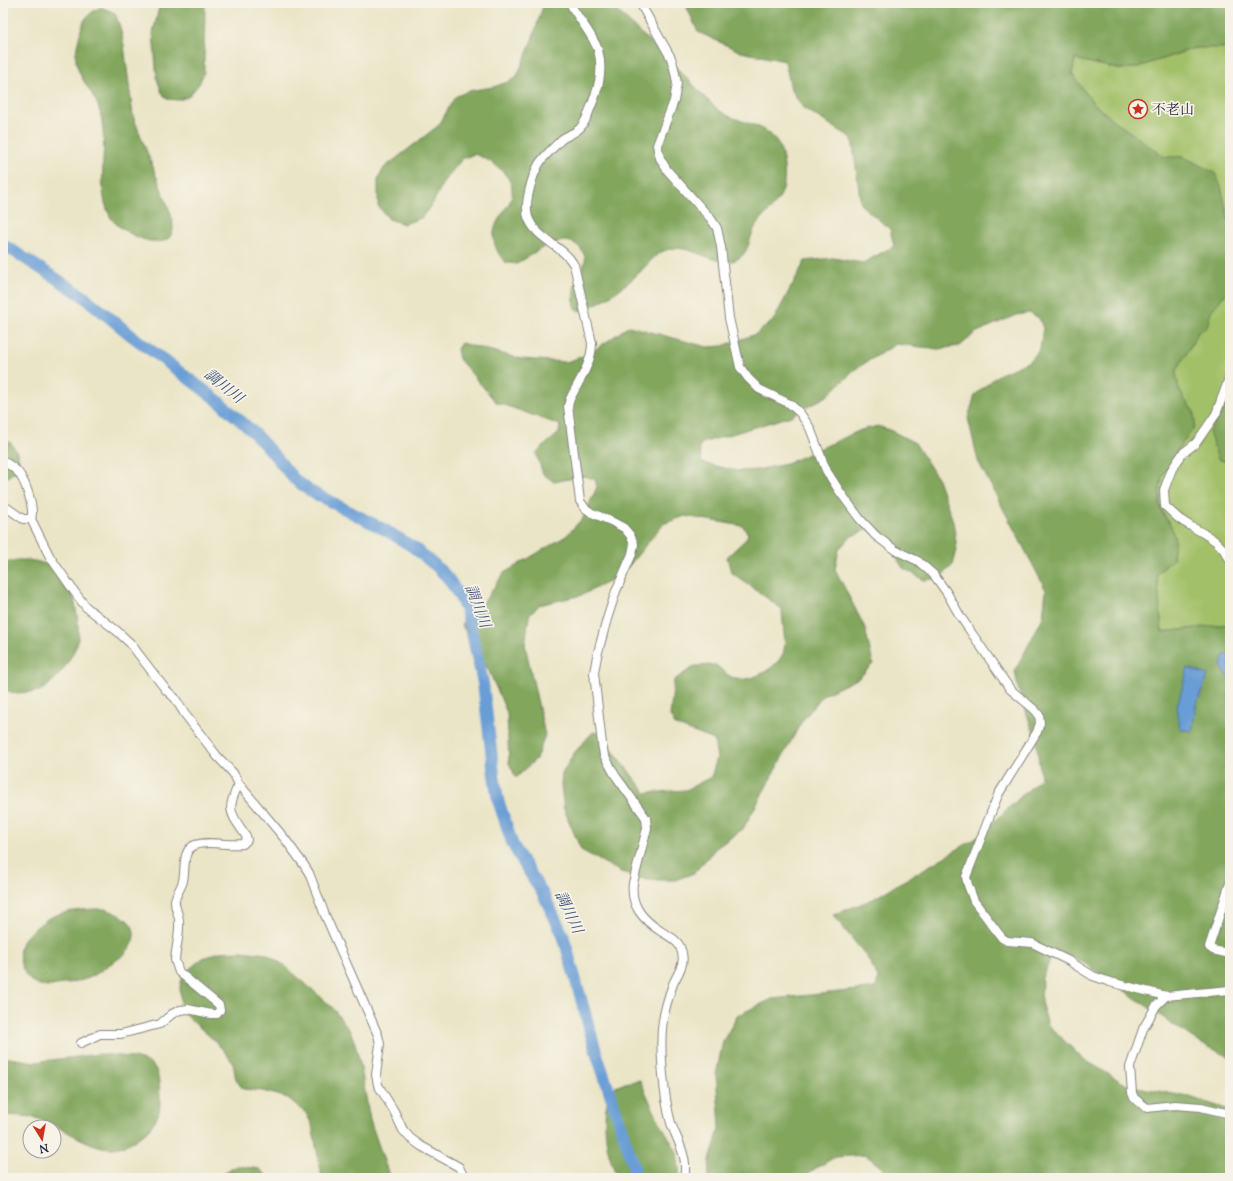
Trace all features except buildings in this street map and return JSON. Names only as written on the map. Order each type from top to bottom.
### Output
[{"type":"street","points":[[570,3],[598,50],[601,69],[598,90],[586,120],[580,128],[562,140],[540,163],[534,176],[527,205],[528,216],[533,226],[545,240],[570,258],[574,265],[592,343],[590,359],[568,406],[580,501],[584,508],[592,513],[624,528],[630,535],[634,544],[632,554],[616,591],[597,656],[594,673],[595,691],[604,755],[615,776],[646,818],[647,828],[632,883],[634,902],[639,912],[680,946],[683,958],[682,967],[673,984],[665,1010],[662,1029],[662,1052],[666,1097],[671,1122],[685,1161],[685,1178]]},
{"type":"street","points":[[640,3],[671,58],[677,83],[674,101],[657,145],[660,158],[667,170],[711,219],[717,228],[729,318],[740,367],[748,378],[760,389],[790,404],[800,412],[810,428],[826,470],[860,519],[876,536],[895,550],[918,561],[934,575],[1010,689],[1039,715],[1040,723],[1037,732],[998,795],[971,861],[966,877],[974,901],[1002,938],[1007,941],[1032,943],[1069,961],[1093,976],[1110,982],[1166,996],[1226,990],[1230,984]]},
{"type":"street","points":[[1230,376],[1216,414],[1196,443],[1183,453],[1172,469],[1164,490],[1164,506],[1181,520],[1216,542],[1225,550],[1230,560]]},
{"type":"street","points":[[3,461],[13,467],[20,475],[28,493],[33,514],[31,519],[50,557],[76,594],[86,607],[117,630],[130,643],[166,690],[175,698],[184,713],[217,756],[233,773],[239,784],[285,839],[304,865],[309,873],[325,915],[378,1035],[380,1044],[376,1075],[378,1085],[394,1111],[403,1130],[410,1138],[421,1146],[459,1167],[464,1178]]},
{"type":"street","points":[[3,505],[22,519],[31,519]]},
{"type":"street","points":[[81,1043],[100,1034],[121,1034],[160,1024],[172,1014],[180,1010],[188,1009],[218,1014],[220,1010],[219,1005],[179,972],[176,965],[175,960],[179,922],[175,900],[183,882],[185,858],[188,850],[201,843],[236,845],[243,844],[247,840],[246,836],[231,814],[230,806],[239,784]]},
{"type":"street","points":[[1230,883],[1209,947],[1213,950],[1230,954]]},
{"type":"street","points":[[1166,996],[1156,1006],[1143,1029],[1130,1067],[1132,1093],[1134,1098],[1147,1108],[1175,1105],[1201,1107],[1230,1114]]},
{"type":"green space","points":[[160,3],[205,3],[204,72],[199,84],[188,97],[178,100],[167,99],[162,93],[157,79],[153,33]]},
{"type":"green space","points":[[544,3],[610,3],[718,109],[729,116],[759,127],[776,140],[783,158],[784,187],[780,197],[758,223],[743,255],[731,261],[723,261],[683,249],[677,248],[665,250],[652,259],[637,275],[617,291],[595,305],[579,311],[575,309],[574,292],[577,279],[585,262],[585,258],[580,248],[573,243],[565,241],[548,245],[517,264],[505,262],[500,255],[494,242],[494,233],[497,223],[511,200],[511,183],[502,170],[488,160],[474,154],[462,159],[444,181],[433,203],[421,218],[404,224],[389,219],[378,206],[378,179],[384,168],[439,125],[455,97],[468,91],[493,87],[508,82],[517,76],[530,46]]},
{"type":"green space","points":[[685,3],[1230,3],[1230,48],[1195,48],[1135,68],[1118,69],[1075,59],[1072,74],[1093,103],[1113,120],[1165,157],[1184,157],[1215,173],[1221,187],[1230,226],[1230,288],[1211,311],[1207,327],[1198,332],[1177,369],[1176,374],[1179,389],[1184,399],[1194,412],[1195,422],[1194,428],[1182,444],[1162,477],[1160,504],[1162,513],[1171,526],[1175,539],[1173,559],[1157,574],[1162,632],[1230,624],[1230,1057],[1200,1043],[1086,964],[1062,953],[1051,959],[1042,977],[1041,1002],[1048,1025],[1083,1059],[1127,1085],[1189,1097],[1230,1110],[1230,1178],[894,1178],[866,1155],[835,1157],[811,1171],[805,1178],[708,1178],[710,1160],[720,1126],[716,1075],[723,1041],[738,1015],[772,999],[876,988],[878,977],[867,957],[833,915],[871,900],[975,839],[1041,778],[1036,740],[1018,688],[1015,671],[1043,617],[1046,590],[978,461],[968,418],[975,395],[998,375],[1030,361],[1040,349],[1043,328],[1039,318],[1030,313],[1016,315],[975,333],[960,346],[938,349],[896,344],[857,368],[827,396],[791,416],[702,443],[699,447],[702,463],[738,471],[757,470],[786,464],[861,430],[878,426],[892,431],[915,443],[938,479],[953,521],[957,550],[953,565],[940,578],[924,580],[903,568],[884,538],[868,529],[850,537],[839,549],[835,569],[865,628],[873,664],[859,678],[823,695],[802,721],[743,829],[716,848],[694,873],[675,880],[647,880],[621,872],[581,850],[564,809],[561,785],[562,774],[574,753],[593,732],[599,733],[646,793],[686,790],[711,777],[717,758],[714,740],[675,725],[670,716],[674,680],[695,666],[716,665],[731,677],[746,679],[754,677],[777,663],[784,650],[782,609],[731,572],[727,557],[746,539],[748,534],[743,526],[685,516],[663,524],[632,562],[610,581],[582,595],[539,605],[529,616],[525,645],[545,735],[536,759],[516,778],[509,763],[507,713],[489,671],[461,624],[481,606],[504,573],[566,536],[583,518],[597,487],[595,479],[584,476],[554,482],[543,474],[536,453],[559,433],[560,425],[496,402],[459,359],[457,349],[461,343],[522,359],[566,362],[589,354],[629,326],[707,347],[722,346],[756,334],[773,321],[805,261],[833,258],[863,263],[894,246],[890,229],[861,205],[852,138],[803,108],[791,89],[785,61],[741,52],[698,32]]},
{"type":"green space","points":[[101,7],[115,13],[120,27],[124,45],[133,116],[171,214],[173,230],[171,235],[166,240],[159,242],[140,238],[122,229],[111,218],[106,207],[102,175],[104,142],[101,118],[95,100],[79,71],[76,58],[76,51],[84,21],[92,12]]},
{"type":"green space","points":[[1195,48],[1230,48],[1230,226],[1221,187],[1184,157],[1165,158],[1113,120],[1093,103],[1072,74],[1075,59],[1118,69],[1135,68]]},
{"type":"green space","points":[[1230,288],[1230,389],[1218,418],[1218,459],[1230,463],[1230,624],[1162,632],[1157,574],[1173,559],[1171,526],[1163,513],[1160,504],[1160,488],[1162,477],[1182,444],[1194,428],[1194,412],[1184,399],[1179,389],[1176,374],[1177,369],[1198,332],[1207,327],[1211,311]]},
{"type":"green space","points":[[1230,389],[1230,463],[1218,459],[1209,432],[1218,418]]},
{"type":"green space","points":[[3,437],[14,447],[19,460],[20,469],[3,478]]},
{"type":"green space","points":[[17,560],[43,563],[62,575],[66,580],[73,596],[77,614],[78,639],[69,661],[51,683],[39,691],[14,693],[3,688],[3,562]]},
{"type":"green space","points":[[105,909],[118,914],[133,927],[133,939],[130,947],[123,955],[89,978],[81,980],[43,986],[37,985],[28,978],[20,960],[20,946],[30,932],[49,918],[62,913],[77,910]]},
{"type":"green space","points":[[242,951],[267,954],[285,966],[331,1006],[350,1031],[360,1063],[370,1120],[390,1178],[322,1178],[312,1125],[306,1113],[288,1098],[263,1091],[243,1089],[236,1080],[233,1063],[224,1051],[184,1013],[181,1005],[180,987],[183,974],[203,958],[219,952]]},
{"type":"green space","points":[[99,1054],[127,1057],[147,1062],[154,1066],[158,1075],[160,1108],[158,1115],[150,1127],[139,1137],[126,1145],[113,1148],[95,1145],[62,1129],[62,1119],[40,1119],[3,1115],[3,1057],[35,1062]]},
{"type":"green space","points":[[640,1080],[656,1115],[677,1152],[680,1178],[618,1178],[614,1170],[608,1150],[605,1129],[606,1108],[609,1095],[613,1088],[625,1083]]},
{"type":"green space","points":[[237,1166],[260,1169],[268,1178],[223,1178],[226,1171]]},
{"type":"water","points":[[1224,655],[1230,655],[1230,675],[1228,676],[1221,666]]},
{"type":"water","points":[[1188,668],[1208,675],[1196,706],[1192,731],[1180,729],[1177,706]]},
{"type":"waterway","name":"調川川","points":[[3,245],[83,296],[132,336],[217,400],[251,430],[293,478],[310,491],[387,531],[413,547],[448,578],[460,597],[471,629],[483,683],[498,800],[512,843],[543,894],[563,935],[596,1052],[637,1178]]},
{"type":"place","name":"不老山","points":[[1138,109]]}]
